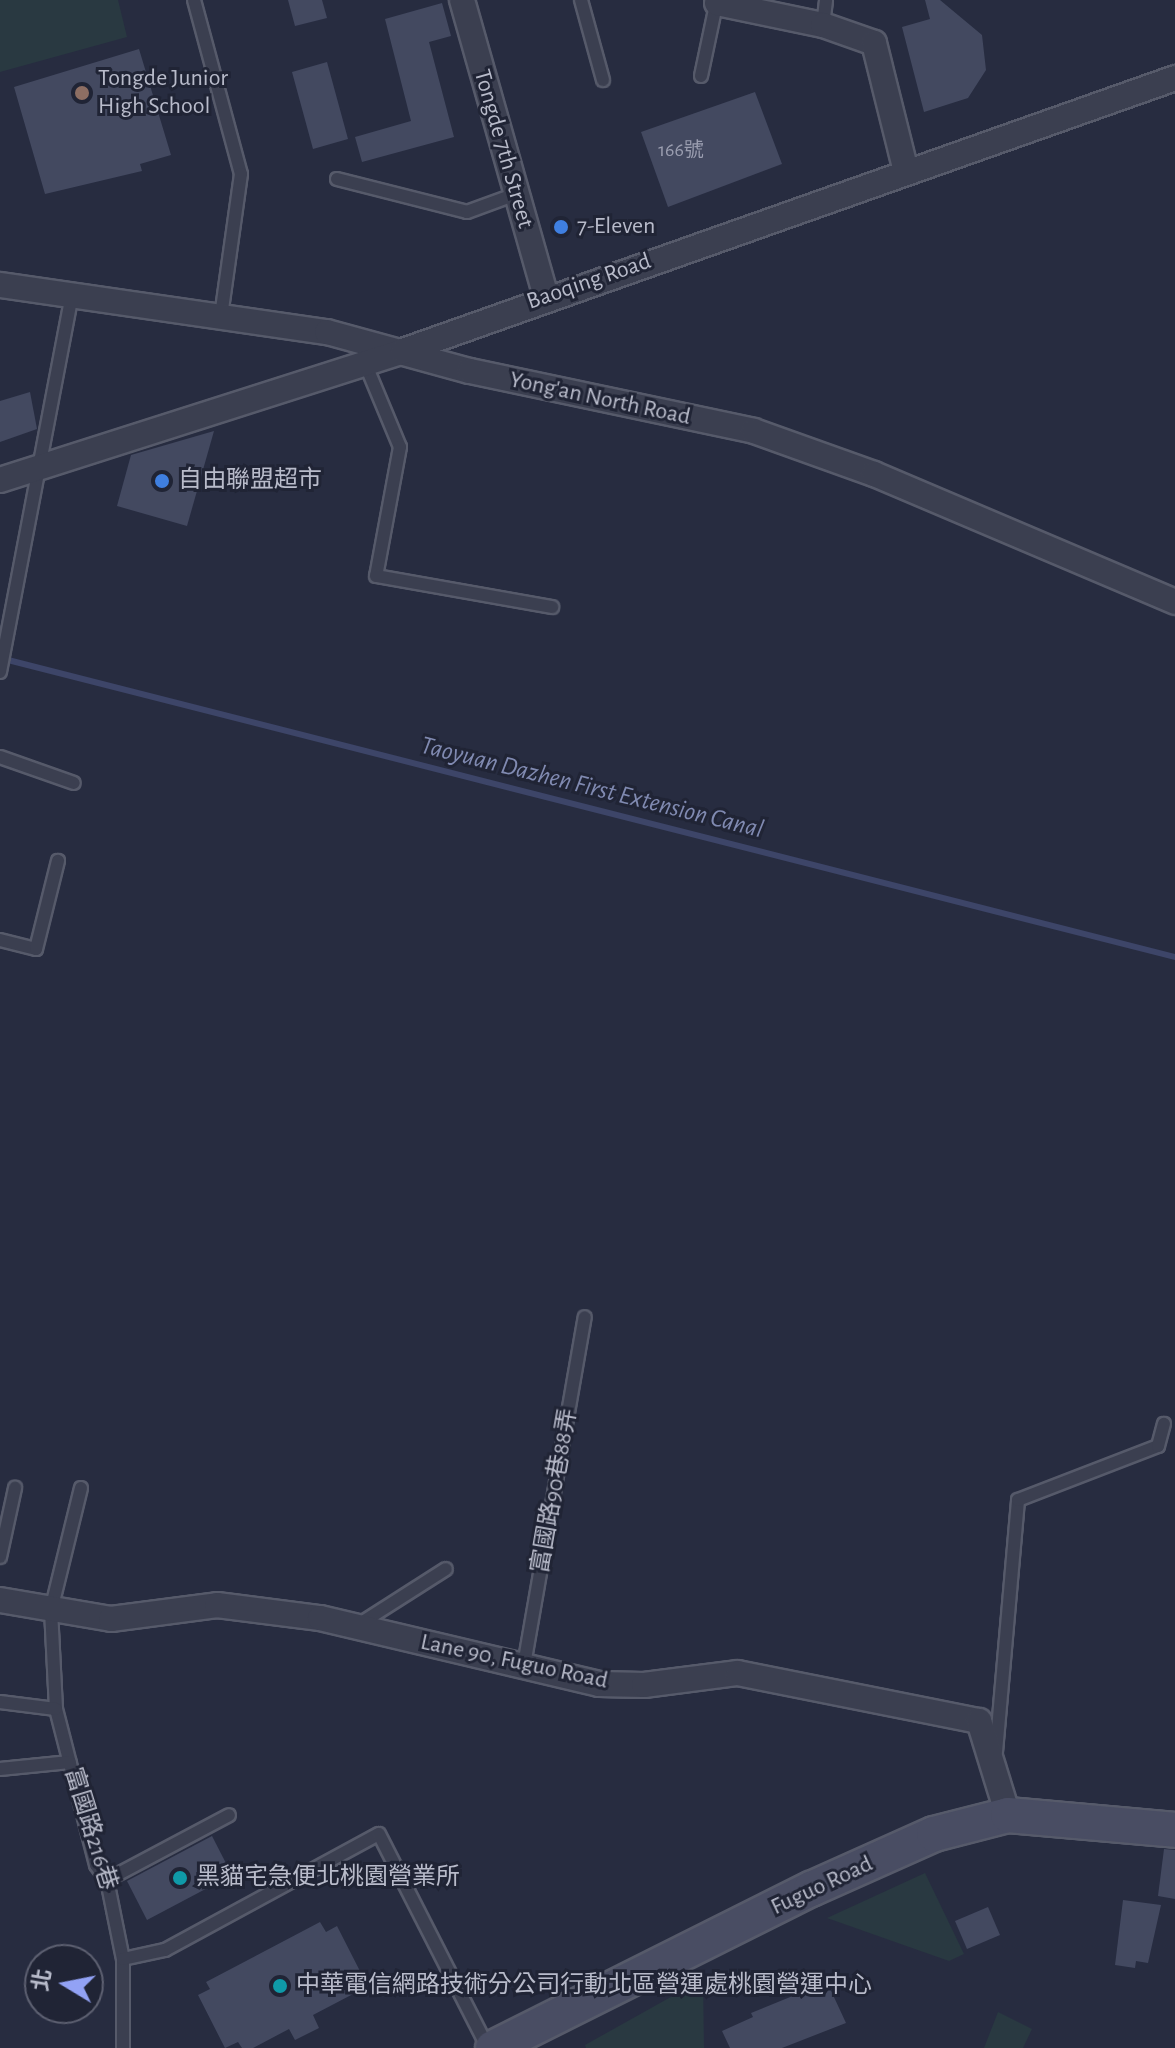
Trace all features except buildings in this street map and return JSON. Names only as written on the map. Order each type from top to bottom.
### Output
[{"type":"street","name":"Tongde 7th Street","points":[[462,0],[546,297]]},
{"type":"street","points":[[717,1],[823,25],[874,43],[906,171]]},
{"type":"street","name":"Baoqing Road","points":[[0,480],[403,351],[546,297],[1175,78]]},
{"type":"street","name":"Yong'an North Road","points":[[0,285],[327,332],[470,371],[754,431],[874,474],[1175,602]]},
{"type":"street","name":"Lane 90, Fuguo Road","points":[[0,1600],[111,1619],[217,1605],[356,1626],[599,1684],[644,1685],[738,1673],[979,1721],[1008,1815]]},
{"type":"street","name":"Fuguo Road","points":[[490,2048],[811,1889],[934,1834],[1008,1815],[1175,1830]]},
{"type":"lane","points":[[194,0],[241,174],[221,317]]},
{"type":"lane","points":[[581,0],[603,80]]},
{"type":"lane","points":[[823,25],[826,0]]},
{"type":"lane","points":[[701,76],[717,1]]},
{"type":"lane","points":[[337,179],[467,212],[516,194]]},
{"type":"lane","points":[[0,672],[35,468],[72,296]]},
{"type":"lane","points":[[365,363],[400,447],[376,576],[552,607]]},
{"type":"lane","points":[[0,757],[74,783]]},
{"type":"lane","points":[[0,940],[36,949],[58,861]]},
{"type":"lane","name":"富國路90巷88弄","points":[[524,1665],[585,1317]]},
{"type":"lane","points":[[994,1771],[1018,1500],[1158,1446],[1164,1424]]},
{"type":"lane","points":[[0,1557],[15,1488]]},
{"type":"lane","name":"富國路216巷","points":[[81,1488],[51,1610],[56,1709],[96,1865],[107,1880],[123,1959],[123,2048]]},
{"type":"lane","points":[[356,1626],[446,1569]]},
{"type":"lane","points":[[0,1702],[56,1709]]},
{"type":"lane","points":[[0,1769],[70,1762]]},
{"type":"lane","points":[[107,1880],[229,1815]]},
{"type":"lane","points":[[123,1959],[165,1950],[379,1834],[490,2048]]},
{"type":"shaded area","points":[[0,0],[118,0],[127,37],[0,72]]},
{"type":"shaded area","points":[[925,1873],[964,1954],[949,1961],[827,1918]]},
{"type":"shaded area","points":[[703,1979],[704,2048],[586,2048],[585,2045]]},
{"type":"shaded area","points":[[998,2012],[1032,2029],[1023,2048],[984,2048]]},
{"type":"waterway","name":"Taoyuan Dazhen First Extension Canal","points":[[4,659],[1175,957]]},
{"type":"place","name":"Tongde Junior High School","points":[[82,93]]},
{"type":"place","name":"7-Eleven","points":[[561,227]]},
{"type":"place","name":"自由聯盟超市","points":[[162,481]]},
{"type":"place","name":"黑貓宅急便北桃園營業所","points":[[180,1878]]},
{"type":"place","name":"中華電信網路技術分公司行動北區營運處桃園營運中心","points":[[280,1986]]}]
